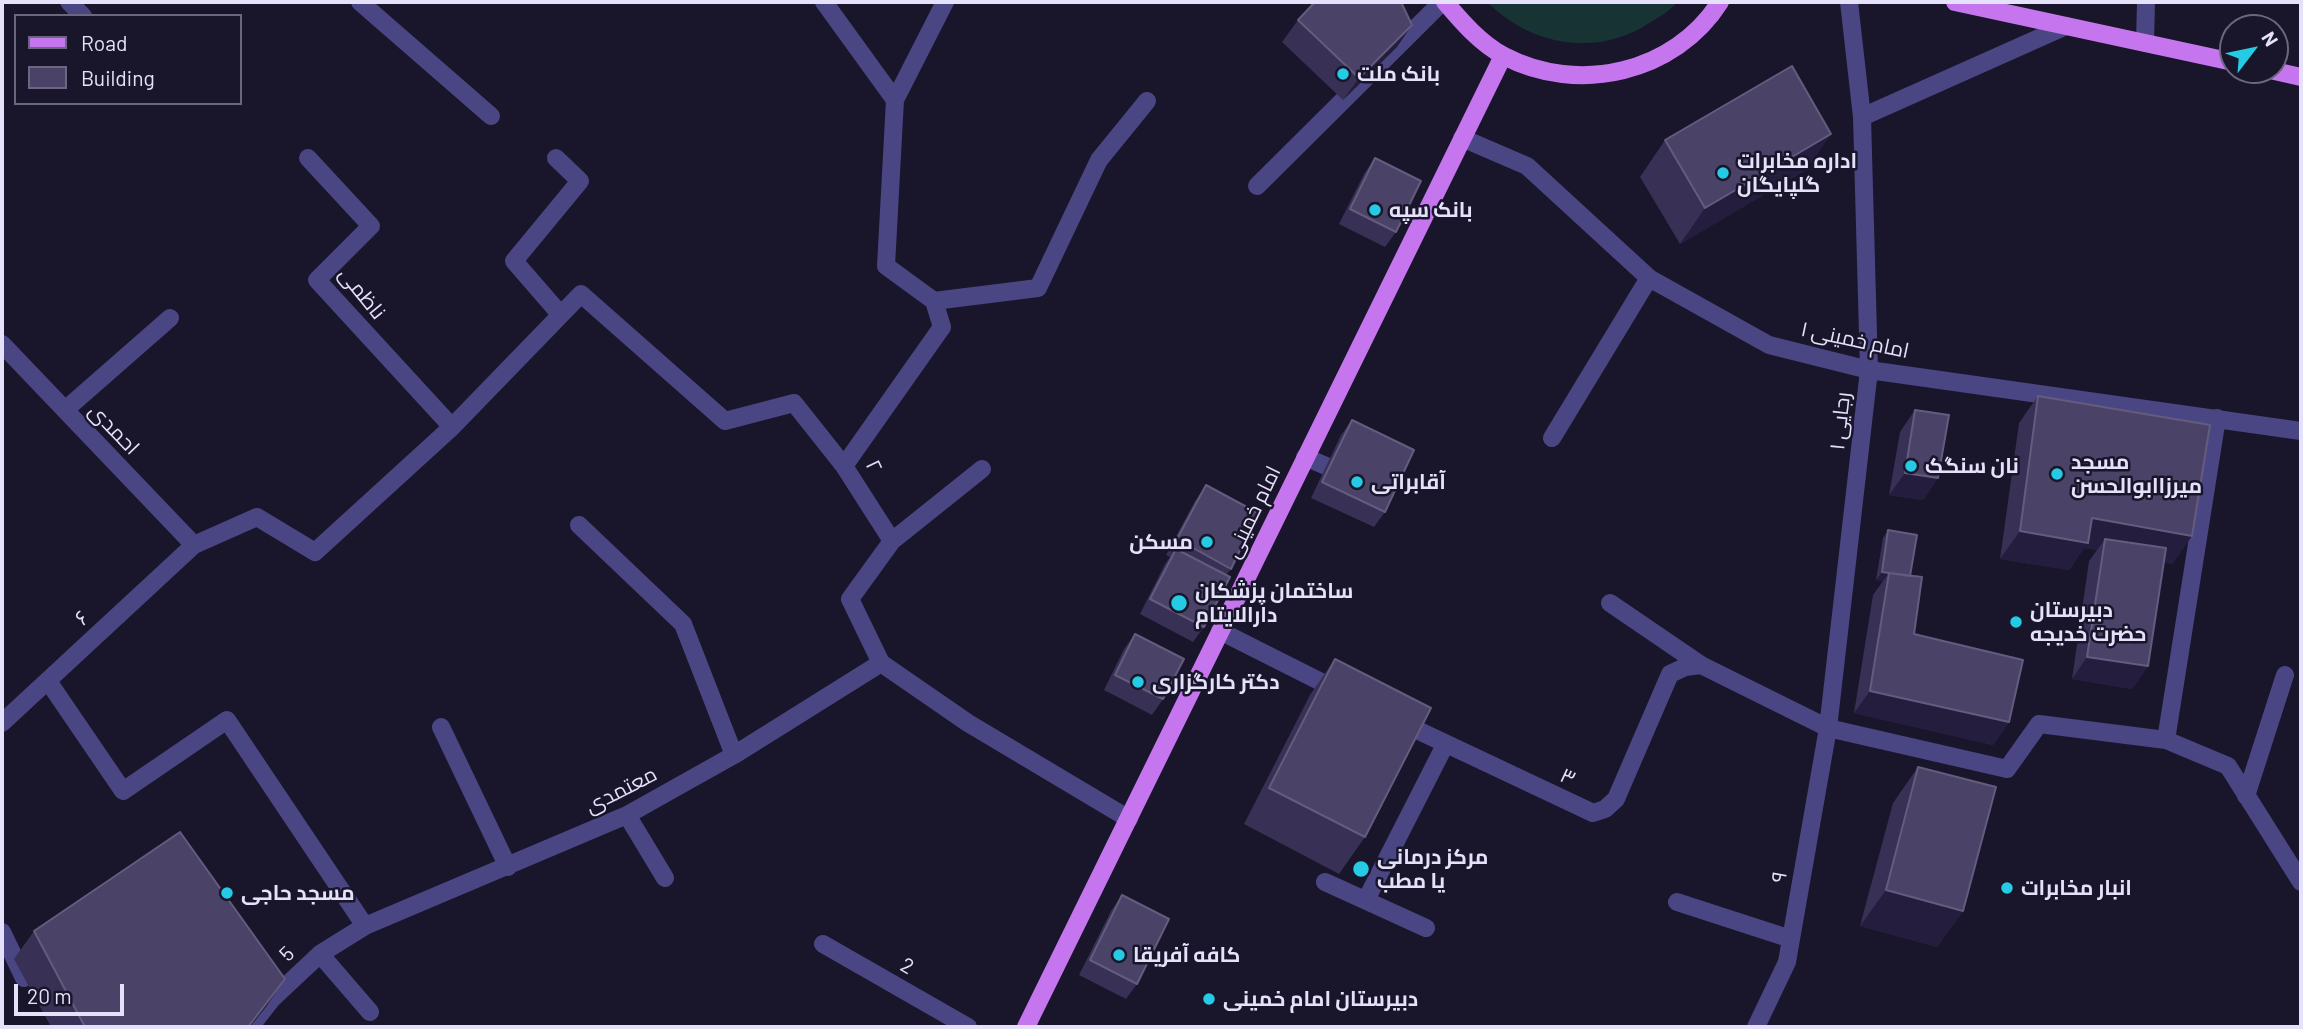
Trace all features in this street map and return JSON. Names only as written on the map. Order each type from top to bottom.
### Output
[{"type":"main road","points":[[1444,2],[1470,32],[1503,56],[1548,73],[1597,76],[1643,66],[1685,42],[1711,16],[1720,2]]},
{"type":"main road","points":[[1955,2],[2219,59]]},
{"type":"main road","name":"امام خمینی","points":[[1026,1027],[1503,56]]},
{"type":"street","points":[[360,2],[491,116]]},
{"type":"street","points":[[824,2],[895,100]]},
{"type":"street","points":[[945,2],[895,100],[886,266],[934,300],[1038,288],[1099,160],[1147,101]]},
{"type":"street","points":[[1257,186],[1444,2]]},
{"type":"street","name":"رجایی ۱","points":[[1828,728],[1869,370],[1862,117],[1849,2]]},
{"type":"street","points":[[2145,43],[2146,2]]},
{"type":"street","points":[[1862,117],[2066,26]]},
{"type":"street","name":"امام خمینی ۱","points":[[1462,138],[1527,166],[1649,278],[1769,345],[1869,370],[2301,430]]},
{"type":"street","name":"ناظمی","points":[[308,158],[371,226],[317,280],[452,427]]},
{"type":"street","points":[[556,158],[580,181],[514,261],[560,314]]},
{"type":"street","points":[[1552,438],[1649,278]]},
{"type":"street","points":[[452,427],[581,294],[725,421],[794,403],[844,466]]},
{"type":"street","name":"۲","points":[[892,541],[844,466],[942,327],[934,300]]},
{"type":"street","points":[[65,410],[170,318]]},
{"type":"street","name":"احمدی","points":[[2,344],[194,545]]},
{"type":"street","points":[[2166,740],[2217,418]]},
{"type":"street","name":"۶","points":[[2,723],[194,545],[257,517],[315,552],[452,427]]},
{"type":"street","points":[[1305,457],[1326,466]]},
{"type":"street","points":[[982,468],[892,541],[850,599],[881,663],[968,723],[1129,819]]},
{"type":"street","points":[[579,525],[683,624],[734,755]]},
{"type":"street","points":[[1610,603],[1701,665],[1828,728],[2007,769],[2039,724],[2166,740],[2228,766],[2301,882]]},
{"type":"street","points":[[1220,631],[1354,699]]},
{"type":"street","name":"معتمدی","points":[[365,926],[627,815],[734,755],[881,663]]},
{"type":"street","name":"۳","points":[[1377,710],[1445,745],[1593,813],[1605,809],[1616,799],[1670,674],[1685,667],[1701,665]]},
{"type":"street","points":[[2246,796],[2285,676]]},
{"type":"street","points":[[48,681],[123,790],[227,720],[365,926]]},
{"type":"street","points":[[441,727],[508,867]]},
{"type":"street","name":"۹","points":[[1756,1027],[1787,962],[1828,728]]},
{"type":"street","points":[[1366,901],[1445,745]]},
{"type":"street","points":[[627,815],[665,878]]},
{"type":"street","points":[[1325,882],[1426,928]]},
{"type":"street","points":[[1677,902],[1791,939]]},
{"type":"street","name":"5","points":[[250,1027],[272,999],[320,954],[365,926]]},
{"type":"street","points":[[2,932],[33,993]]},
{"type":"street","name":"2","points":[[824,944],[968,1027]]},
{"type":"street","points":[[320,954],[370,1012]]},
{"type":"green space","points":[[1487,2],[1677,2],[1662,15],[1631,33],[1587,43],[1566,42],[1524,29]]},
{"type":"building","name":"بانک ملت","points":[[1315,2],[1401,2],[1412,25],[1359,78],[1298,20]]},
{"type":"building","points":[[1792,66],[1831,134],[1705,208],[1665,140]]},
{"type":"building","name":"بانک سپه","points":[[1375,158],[1421,181],[1396,232],[1350,209]]},
{"type":"building","points":[[2038,396],[2210,425],[2192,536],[2092,518],[2088,543],[2020,531]]},
{"type":"building","points":[[1915,410],[1949,415],[1938,478],[1905,473]]},
{"type":"building","name":"آقابراتی","points":[[1352,420],[1414,450],[1385,512],[1322,482]]},
{"type":"building","name":"مسکن","points":[[1206,485],[1258,513],[1231,569],[1177,539]]},
{"type":"building","points":[[1888,530],[1917,535],[1910,576],[1882,572]]},
{"type":"building","points":[[2105,539],[2166,548],[2148,666],[2087,657]]},
{"type":"building","name":"ساختمان پزشکان دارالایتام","points":[[1176,549],[1230,577],[1204,627],[1150,599]]},
{"type":"building","points":[[1889,573],[1922,577],[1914,634],[2023,660],[2009,722],[1870,691]]},
{"type":"building","points":[[1135,634],[1184,659],[1163,699],[1115,675]]},
{"type":"building","points":[[1335,659],[1431,708],[1365,837],[1269,788]]},
{"type":"building","points":[[1918,767],[1996,787],[1963,911],[1886,890]]},
{"type":"building","name":"مسجد حاجی","points":[[180,832],[285,979],[248,1027],[85,1027],[34,931]]},
{"type":"building","name":"کافه آفریقا","points":[[1122,895],[1169,919],[1137,984],[1090,960]]},
{"type":"place","name":"بانک ملت","points":[[1343,74]]},
{"type":"place","name":"اداره مخابرات گلپایگان","points":[[1723,173]]},
{"type":"place","name":"بانک سپه","points":[[1375,210]]},
{"type":"place","name":"نان سنگک","points":[[1911,466]]},
{"type":"place","name":"مسجد میرزاابوالحسن","points":[[2057,474]]},
{"type":"place","name":"آقابراتی","points":[[1357,482]]},
{"type":"place","name":"مسکن","points":[[1207,542]]},
{"type":"place","name":"ساختمان پزشکان دارالایتام","points":[[1179,603]]},
{"type":"place","name":"دبیرستان حضرت خدیجه","points":[[2016,622]]},
{"type":"place","name":"دکتر کارگزاری","points":[[1138,682]]},
{"type":"place","name":"مرکز درمانی یا مطب","points":[[1361,869]]},
{"type":"place","name":"انبار مخابرات","points":[[2007,888]]},
{"type":"place","name":"مسجد حاجی","points":[[227,893]]},
{"type":"place","name":"کافه آفریقا","points":[[1119,955]]},
{"type":"place","name":"دبیرستان امام خمینی","points":[[1209,999]]}]
